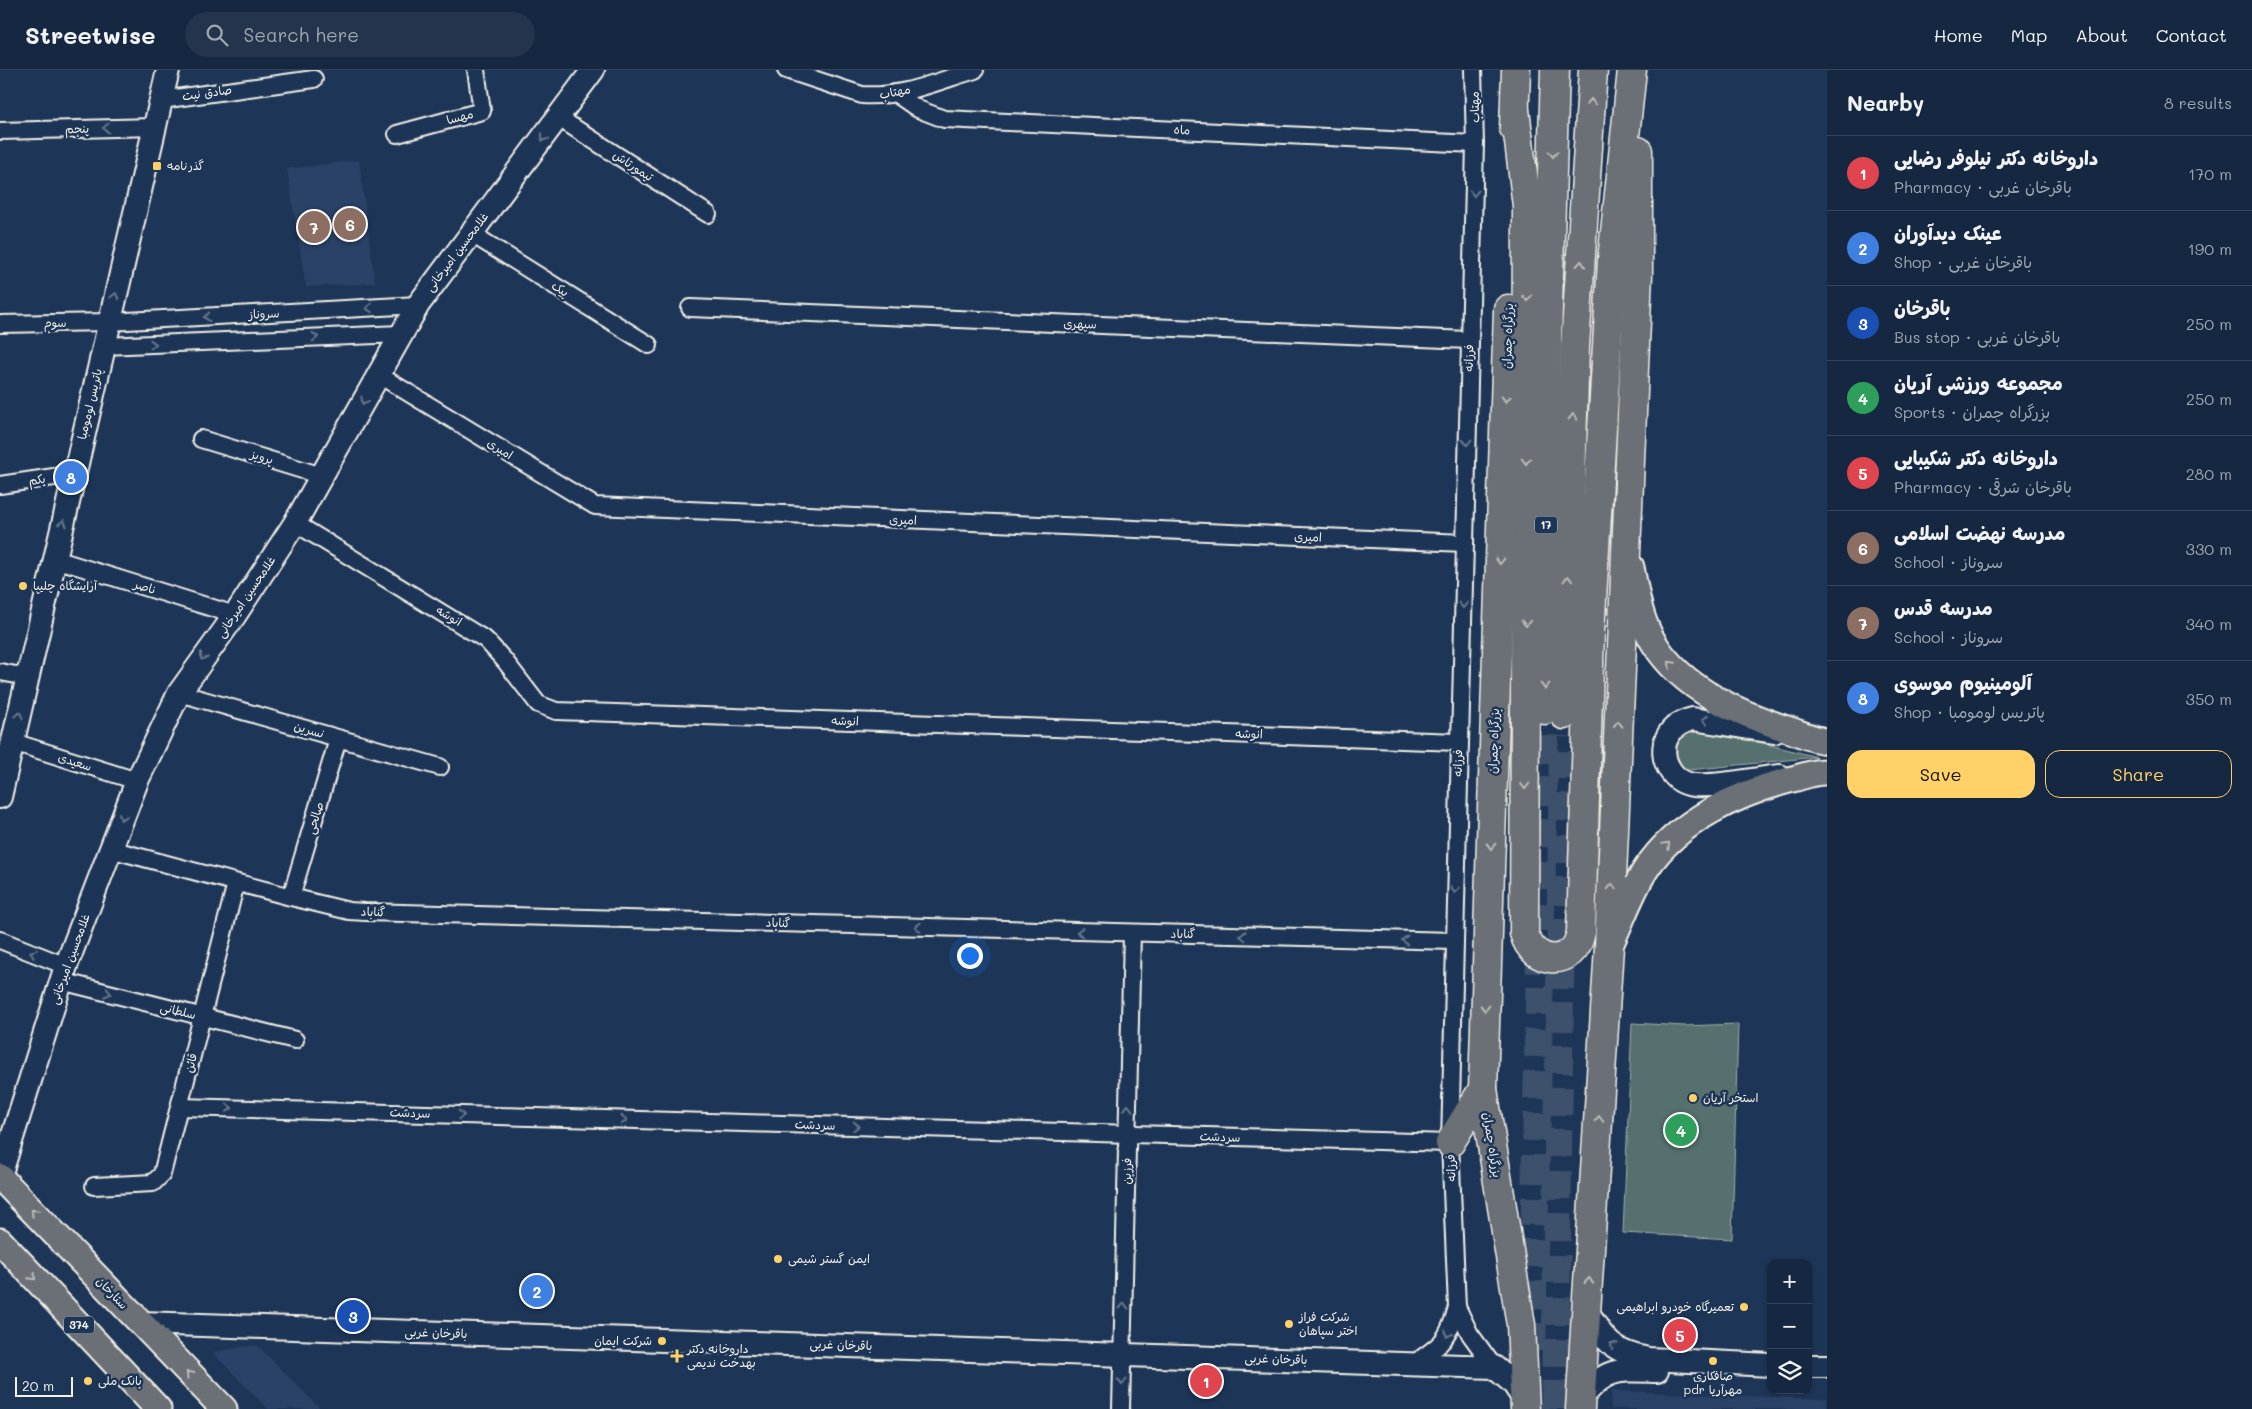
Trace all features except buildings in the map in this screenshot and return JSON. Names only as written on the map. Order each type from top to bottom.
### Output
[{"type":"highway","name":"بزرگراه چمران","points":[[1516,70],[1483,1089],[1521,1325],[1525,1405]]},
{"type":"highway","name":"17","points":[[1555,70],[1547,340],[1554,713],[1593,70]]},
{"type":"highway","points":[[1515,110],[1527,206],[1524,933],[1535,953],[1542,957],[1557,958],[1571,952],[1580,939],[1581,932],[1590,633],[1611,269],[1632,70]]},
{"type":"highway","points":[[1580,1404],[1609,947],[1638,275],[1639,70]]},
{"type":"highway","points":[[1450,1143],[1483,1089]]},
{"type":"main road","name":"پاتریس لومومبا","points":[[0,797],[168,70]]},
{"type":"main road","name":"غلامحسین امیرخانی","points":[[0,1176],[63,974],[137,782],[179,693],[235,615],[296,523],[418,305],[594,70]]},
{"type":"main road","points":[[1626,545],[1646,627],[1654,644],[1682,675],[1702,690],[1757,720],[1825,741]]},
{"type":"main road","points":[[1825,741],[1693,719],[1684,721],[1671,732],[1666,739],[1664,756],[1671,772],[1677,779],[1694,785],[1825,772]]},
{"type":"main road","points":[[1609,947],[1647,868],[1670,842],[1687,828],[1726,802],[1757,789],[1825,772]]},
{"type":"main road","name":"ستارخان","points":[[0,1176],[224,1409]]},
{"type":"main road","name":"374","points":[[0,1241],[158,1409]]},
{"type":"main road","points":[[1587,1310],[1603,1337],[1618,1350],[1630,1356],[1728,1364],[1767,1365]]},
{"type":"main road","name":"باقرخان غربی","points":[[141,1323],[1494,1367]]},
{"type":"main road","points":[[1580,1404],[1598,1379],[1613,1372],[1714,1372],[1728,1364]]},
{"type":"main road","points":[[1812,1366],[1827,1366]]},
{"type":"main road","points":[[1494,1367],[1513,1383],[1525,1405]]},
{"type":"street","name":"مهسا","points":[[397,134],[482,111],[476,70]]},
{"type":"street","name":"مهتاب","points":[[786,70],[862,95],[896,93],[975,70]]},
{"type":"street","name":"مهتاب","points":[[1472,70],[1475,144]]},
{"type":"street","name":"صادق نیت","points":[[161,100],[314,79]]},
{"type":"street","name":"ماه","points":[[896,93],[918,109],[944,119],[1475,144]]},
{"type":"street","name":"تیمورتاش","points":[[559,118],[708,214]]},
{"type":"street","name":"پنجم","points":[[0,131],[154,127]]},
{"type":"street","name":"فرزانه","points":[[1413,1364],[1444,1342],[1451,1330],[1457,1306],[1450,1143],[1475,144]]},
{"type":"street","name":"پیک","points":[[472,234],[649,345]]},
{"type":"street","name":"سروناز","points":[[109,322],[418,305]]},
{"type":"street","name":"سپهری","points":[[690,308],[1469,340]]},
{"type":"street","points":[[263,314],[264,339]]},
{"type":"street","points":[[240,315],[242,340]]},
{"type":"street","name":"سوم","points":[[0,324],[109,322]]},
{"type":"street","name":"سروناز","points":[[104,346],[401,334]]},
{"type":"street","name":"امیری","points":[[379,375],[579,498],[596,506],[1465,543]]},
{"type":"street","name":"پرویز","points":[[201,439],[322,476]]},
{"type":"street","name":"یکم","points":[[0,485],[74,474]]},
{"type":"street","name":"انوشه","points":[[296,523],[486,640],[505,661],[534,700],[546,709],[556,711],[1459,742]]},
{"type":"street","name":"ناصر","points":[[55,559],[235,615]]},
{"type":"street","points":[[0,672],[28,677]]},
{"type":"street","name":"نسرین","points":[[179,693],[440,767]]},
{"type":"street","name":"صالحی","points":[[291,898],[338,739]]},
{"type":"street","name":"سعیدی","points":[[13,742],[137,782]]},
{"type":"street","name":"گناباد","points":[[110,849],[291,898],[349,911],[1454,941]]},
{"type":"street","name":"قائن","points":[[94,1186],[153,1182],[162,1174],[236,883]]},
{"type":"street","name":"فرزین","points":[[1121,1409],[1132,933]]},
{"type":"street","name":"سلطانی","points":[[0,940],[63,974],[202,1017],[295,1040]]},
{"type":"street","name":"سردشت","points":[[180,1107],[1450,1143]]},
{"type":"street","points":[[1457,1306],[1470,1334],[1494,1367]]},
{"type":"shaded area","points":[[359,160],[375,283],[306,287],[287,169]]},
{"type":"shaded area","points":[[257,1345],[321,1409],[268,1409],[212,1352]]},
{"type":"shaded area","points":[[1611,1391],[1827,1399],[1827,1409],[1611,1409]]},
{"type":"green space","points":[[1699,727],[1817,757],[1679,771],[1669,740]]},
{"type":"green space","name":"استخر آریان","points":[[1632,1023],[1684,1026],[1738,1024],[1732,1239],[1623,1233]]},
{"type":"tunnel","points":[[1532,1351],[1545,710]]},
{"type":"tunnel","points":[[1555,1409],[1563,736]]},
{"type":"place","name":"گذرنامه","points":[[157,166]]},
{"type":"place","name":"مدرسه نهضت اسلامی","points":[[350,224]]},
{"type":"place","name":"مدرسه قدس","points":[[314,227]]},
{"type":"place","name":"آلومینیوم موسوی","points":[[71,477]]},
{"type":"place","name":"آرایشگاه چلیپا","points":[[23,586]]},
{"type":"place","name":"استخر آریان","points":[[1693,1098]]},
{"type":"place","name":"مجموعه ورزشی آریان","points":[[1681,1130]]},
{"type":"place","name":"ایمن گستر شیمی","points":[[778,1259]]},
{"type":"place","name":"عینک دیدآوران","points":[[537,1291]]},
{"type":"place","name":"تعمیرگاه خودرو ابراهیمی","points":[[1744,1307]]},
{"type":"place","name":"باقرخان","points":[[353,1316]]},
{"type":"place","name":"شرکت فراز اختر سپاهان","points":[[1289,1324]]},
{"type":"place","name":"داروخانه دکتر شکیبایی","points":[[1680,1335]]},
{"type":"place","name":"شرکت ایمان","points":[[662,1341]]},
{"type":"place","name":"داروخانه دکتر بهدخت ندیمی","points":[[677,1356]]},
{"type":"place","name":"صافکاری pdr مهرآریا","points":[[1713,1361]]},
{"type":"place","name":"بانک ملی","points":[[88,1381]]},
{"type":"place","name":"داروخانه دکتر نیلوفر رضایی","points":[[1206,1381]]}]
